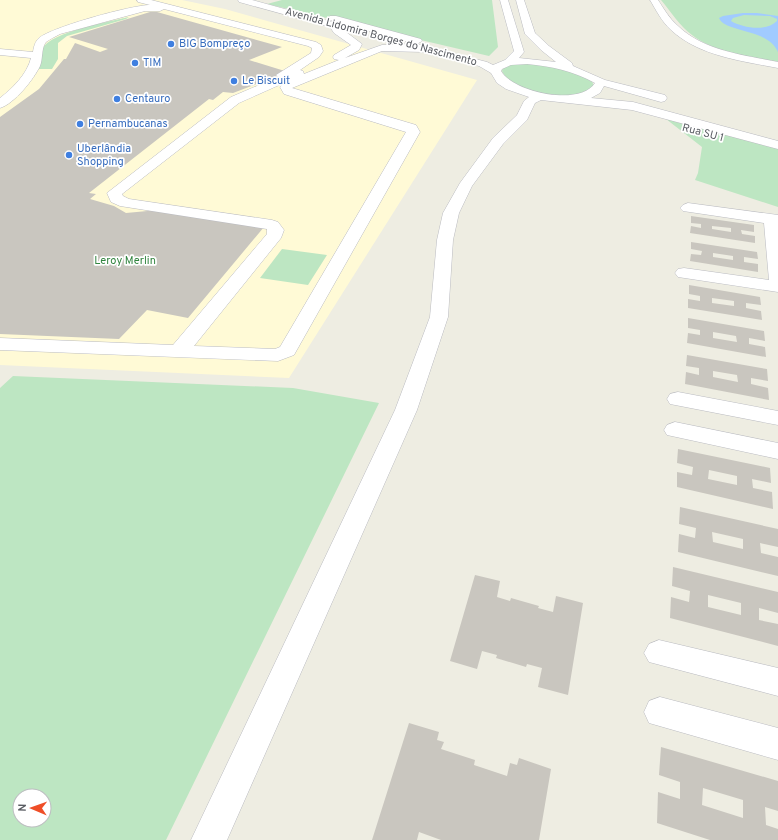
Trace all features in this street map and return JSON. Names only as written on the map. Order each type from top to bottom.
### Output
[{"type":"street","points":[[141,0],[257,31],[265,31],[312,44],[317,47],[318,51],[315,55],[290,72],[224,98],[192,124],[200,126]]},
{"type":"street","name":"Avenida Lidomira Borges do Nascimento","points":[[242,0],[335,23],[507,62],[537,61],[572,68]]},
{"type":"street","points":[[504,0],[519,52],[507,62],[497,67],[495,71],[502,81],[513,88],[538,96],[633,106],[778,145]]},
{"type":"street","points":[[520,0],[530,34],[545,48],[572,68],[588,74],[602,82],[671,101]]},
{"type":"street","points":[[654,0],[674,27],[688,38],[724,54],[778,65]]},
{"type":"street","name":"Avenida Lidomira Borges do Nascimento","points":[[288,2],[292,6],[335,23],[423,49],[483,64],[495,71]]},
{"type":"street","points":[[0,104],[15,92],[35,65],[40,43],[44,39],[56,32],[102,18],[145,8],[164,7]]},
{"type":"street","points":[[178,352],[277,233],[276,230],[272,225],[125,203],[116,199],[114,193],[235,100],[271,84],[332,61],[355,48],[357,44],[338,31],[335,23]]},
{"type":"street","points":[[257,31],[258,34],[296,45],[299,48],[299,51]]},
{"type":"street","points":[[286,89],[291,83],[371,51],[382,48],[423,49]]},
{"type":"street","points":[[0,52],[31,55],[37,54]]},
{"type":"street","points":[[209,840],[406,410],[439,317],[446,240],[451,213],[465,186],[498,141],[523,117],[562,99],[583,97],[595,93],[600,88],[602,82]]},
{"type":"street","points":[[0,344],[278,355],[287,351],[413,132],[411,128],[288,91],[271,84]]},
{"type":"street","points":[[523,117],[530,101],[538,96]]},
{"type":"street","name":"Rua SU 1","points":[[633,106],[634,110],[665,123],[778,153]]},
{"type":"street","points":[[688,208],[775,220],[778,280]]},
{"type":"street","points":[[684,273],[778,287]]},
{"type":"street","points":[[678,398],[778,418]]},
{"type":"street","points":[[674,430],[778,451]]},
{"type":"street","points":[[659,653],[778,682]]},
{"type":"street","points":[[660,712],[778,744]]},
{"type":"shaded area","name":"Uberlândia Shopping","points":[[0,0],[182,0],[225,9],[477,80],[289,378],[0,365]]},
{"type":"green space","points":[[282,0],[492,0],[498,47],[489,56],[267,4]]},
{"type":"green space","points":[[661,0],[778,0],[778,62],[722,50],[701,41],[692,35],[676,19]]},
{"type":"green space","points":[[129,17],[67,36],[58,43],[58,59],[52,69],[39,69],[43,48],[48,42],[69,32],[96,24]]},
{"type":"green space","points":[[528,63],[568,69],[592,81],[594,87],[577,95],[547,95],[525,89],[515,84],[507,78],[502,71],[503,68],[512,64]]},
{"type":"green space","points":[[666,119],[778,149],[778,207],[695,180],[698,173],[702,147]]},
{"type":"green space","points":[[282,249],[327,255],[308,285],[260,278]]},
{"type":"green space","points":[[13,376],[293,388],[379,403],[166,840],[0,840],[0,388]]},
{"type":"water","points":[[743,13],[757,13],[778,16],[778,52],[773,44],[765,39],[723,23],[719,18]],"holes":[[[744,15],[770,16],[777,19],[777,21],[767,27],[761,28],[742,26],[731,21],[733,18]]]},
{"type":"building","name":"Uberlândia Shopping","points":[[150,12],[157,12],[282,47],[249,60],[288,72],[233,93],[223,92],[213,100],[209,99],[89,193],[96,194],[90,199],[114,206],[126,213],[158,210],[264,227],[188,318],[147,310],[119,339],[0,334],[0,117],[39,89],[64,59],[66,59],[75,43],[100,52],[108,49],[69,37]]},
{"type":"building","points":[[691,216],[754,225],[754,232],[741,230],[742,234],[755,236],[755,243],[690,233],[691,226],[701,228],[701,224],[691,223]],"holes":[[[712,226],[731,228],[731,232],[712,229]]]},
{"type":"building","points":[[691,242],[757,252],[758,259],[744,257],[744,262],[758,264],[758,272],[690,261],[691,254],[701,255],[702,251],[691,249]],"holes":[[[713,253],[733,256],[733,260],[713,257]]]},
{"type":"building","points":[[689,285],[760,297],[761,305],[746,303],[746,308],[761,311],[762,320],[688,308],[688,299],[700,301],[700,296],[689,294]],"holes":[[[712,298],[734,301],[734,306],[712,303]]]},
{"type":"building","points":[[688,318],[764,331],[765,341],[749,338],[749,344],[765,347],[766,357],[687,343],[688,333],[700,335],[700,330],[688,328]],"holes":[[[713,332],[736,336],[737,342],[713,338]]]},
{"type":"building","points":[[687,355],[767,369],[768,381],[751,378],[751,384],[768,388],[769,400],[685,384],[686,372],[699,375],[699,368],[686,366]],"holes":[[[713,371],[737,375],[738,382],[713,377]]]},
{"type":"building","points":[[678,449],[770,468],[771,483],[752,479],[753,488],[772,492],[773,509],[677,487],[677,472],[692,475],[693,467],[677,463]],"holes":[[[709,470],[737,476],[737,485],[708,479]]]},
{"type":"building","points":[[680,507],[778,529],[778,547],[760,543],[761,553],[778,557],[778,576],[678,552],[679,534],[695,538],[696,528],[679,524]],"holes":[[[712,532],[743,539],[743,549],[713,542]]]},
{"type":"building","points":[[673,567],[778,592],[778,613],[759,608],[759,620],[778,624],[778,646],[670,618],[671,597],[689,602],[690,591],[672,586]],"holes":[[[708,595],[741,603],[741,615],[708,607]]]},
{"type":"building","points":[[475,575],[500,581],[497,597],[510,601],[511,598],[539,606],[538,608],[553,612],[556,596],[583,603],[568,695],[538,687],[542,668],[527,664],[526,667],[496,658],[497,655],[482,651],[477,669],[450,661]]},
{"type":"building","points":[[409,723],[439,732],[437,740],[444,742],[441,749],[475,760],[474,765],[507,776],[510,763],[517,765],[519,758],[551,769],[539,840],[441,840],[419,832],[417,840],[372,840]]},
{"type":"building","points":[[661,747],[778,781],[778,811],[765,807],[766,825],[778,829],[778,840],[710,840],[657,823],[658,792],[680,799],[680,782],[659,775]],"holes":[[[703,788],[743,800],[743,818],[702,805]]]},
{"type":"place","name":"BIG Bompreço","points":[[171,44]]},
{"type":"place","name":"TIM","points":[[135,63]]},
{"type":"place","name":"Le Biscuit","points":[[234,81]]},
{"type":"place","name":"Centauro","points":[[117,99]]},
{"type":"place","name":"Pernambucanas","points":[[80,124]]},
{"type":"place","name":"Uberlândia Shopping","points":[[69,155]]},
{"type":"park label","name":"Leroy Merlin","points":[[125,261]]}]
